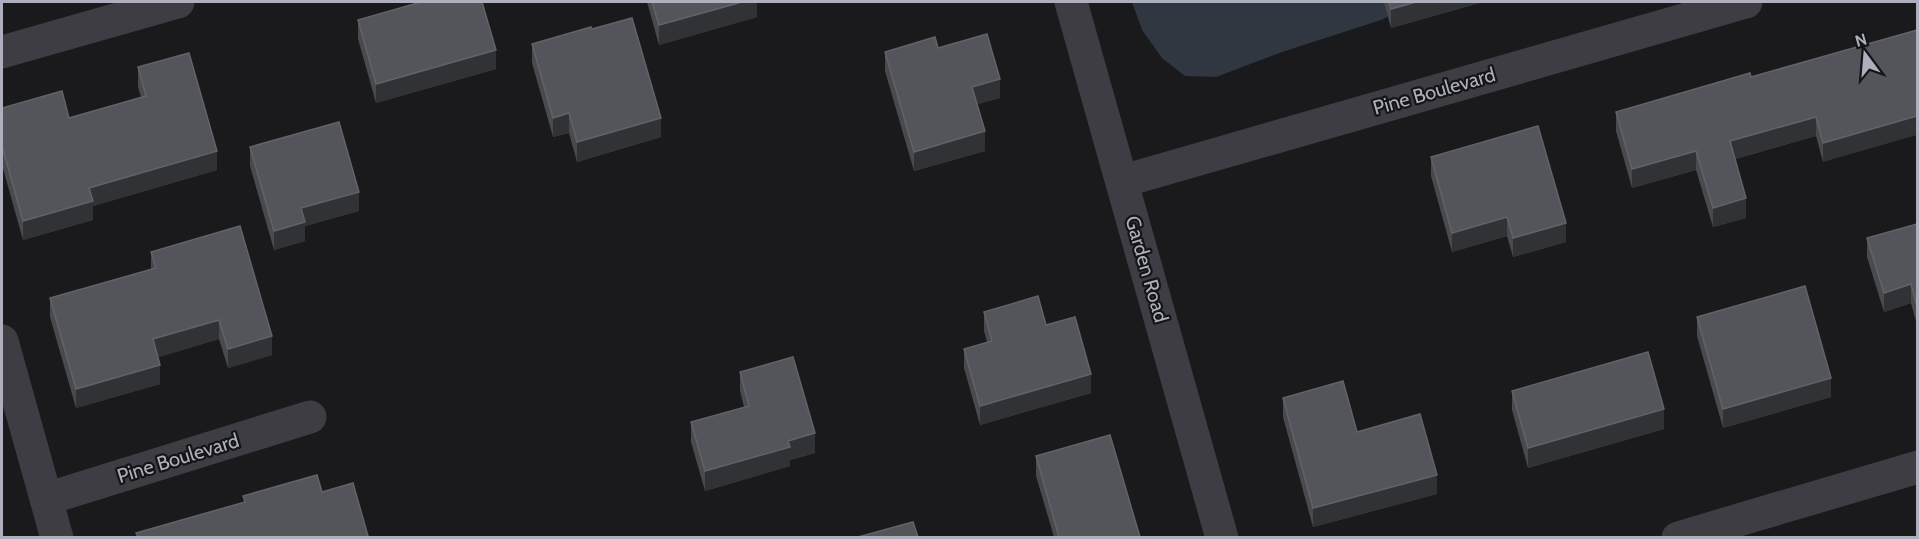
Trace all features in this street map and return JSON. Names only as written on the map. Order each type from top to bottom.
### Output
[{"type":"street","points":[[2,52],[178,2]]},
{"type":"street","name":"Garden Road","points":[[1071,2],[1222,537]]},
{"type":"street","name":"Pine Boulevard","points":[[1123,181],[1746,2]]},
{"type":"street","points":[[2,341],[57,537]]},
{"type":"street","name":"Pine Boulevard","points":[[46,499],[310,417]]},
{"type":"street","points":[[1678,537],[1917,467]]},
{"type":"shaded area","points":[[1132,2],[1417,2],[1381,20],[1282,52],[1216,77],[1185,76],[1162,58],[1142,30]]},
{"type":"building","points":[[421,2],[482,2],[496,50],[376,84],[358,20]]},
{"type":"building","points":[[652,2],[742,2],[659,25]]},
{"type":"building","points":[[1389,2],[1416,2],[1391,9]]},
{"type":"building","points":[[632,18],[661,118],[577,142],[569,113],[553,118],[532,44]]},
{"type":"building","points":[[1917,30],[1917,116],[1823,143],[1816,117],[1730,141],[1746,198],[1713,208],[1696,151],[1632,169],[1616,112],[1750,73],[1751,77]]},
{"type":"building","points":[[987,34],[1000,79],[972,87],[985,131],[914,152],[885,52],[935,37],[938,48]]},
{"type":"building","points":[[189,53],[217,151],[89,188],[93,201],[23,221],[2,146],[2,108],[62,91],[69,118],[146,96],[138,67]]},
{"type":"building","points":[[339,122],[359,192],[301,208],[305,222],[274,231],[250,147]]},
{"type":"building","points":[[1538,126],[1566,223],[1513,238],[1507,217],[1452,233],[1431,157]]},
{"type":"building","points":[[1917,224],[1917,306],[1911,284],[1884,293],[1867,238]]},
{"type":"building","points":[[240,226],[272,336],[228,349],[219,320],[153,339],[160,365],[76,389],[50,298],[156,268],[151,252]]},
{"type":"building","points":[[1805,286],[1831,378],[1723,409],[1697,317]]},
{"type":"building","points":[[1038,296],[1046,325],[1075,317],[1091,374],[980,406],[964,349],[992,341],[984,312]]},
{"type":"building","points":[[1648,352],[1664,409],[1528,448],[1512,391]]},
{"type":"building","points":[[793,357],[815,433],[788,441],[790,447],[705,471],[691,422],[749,406],[740,372]]},
{"type":"building","points":[[1343,381],[1357,432],[1420,414],[1437,475],[1313,508],[1283,398]]},
{"type":"building","points":[[1110,435],[1140,537],[1059,537],[1036,456]]},
{"type":"building","points":[[317,475],[322,492],[353,483],[368,536],[138,537],[136,533],[245,502],[243,496]]},
{"type":"building","points":[[913,522],[918,537],[858,537]]}]
